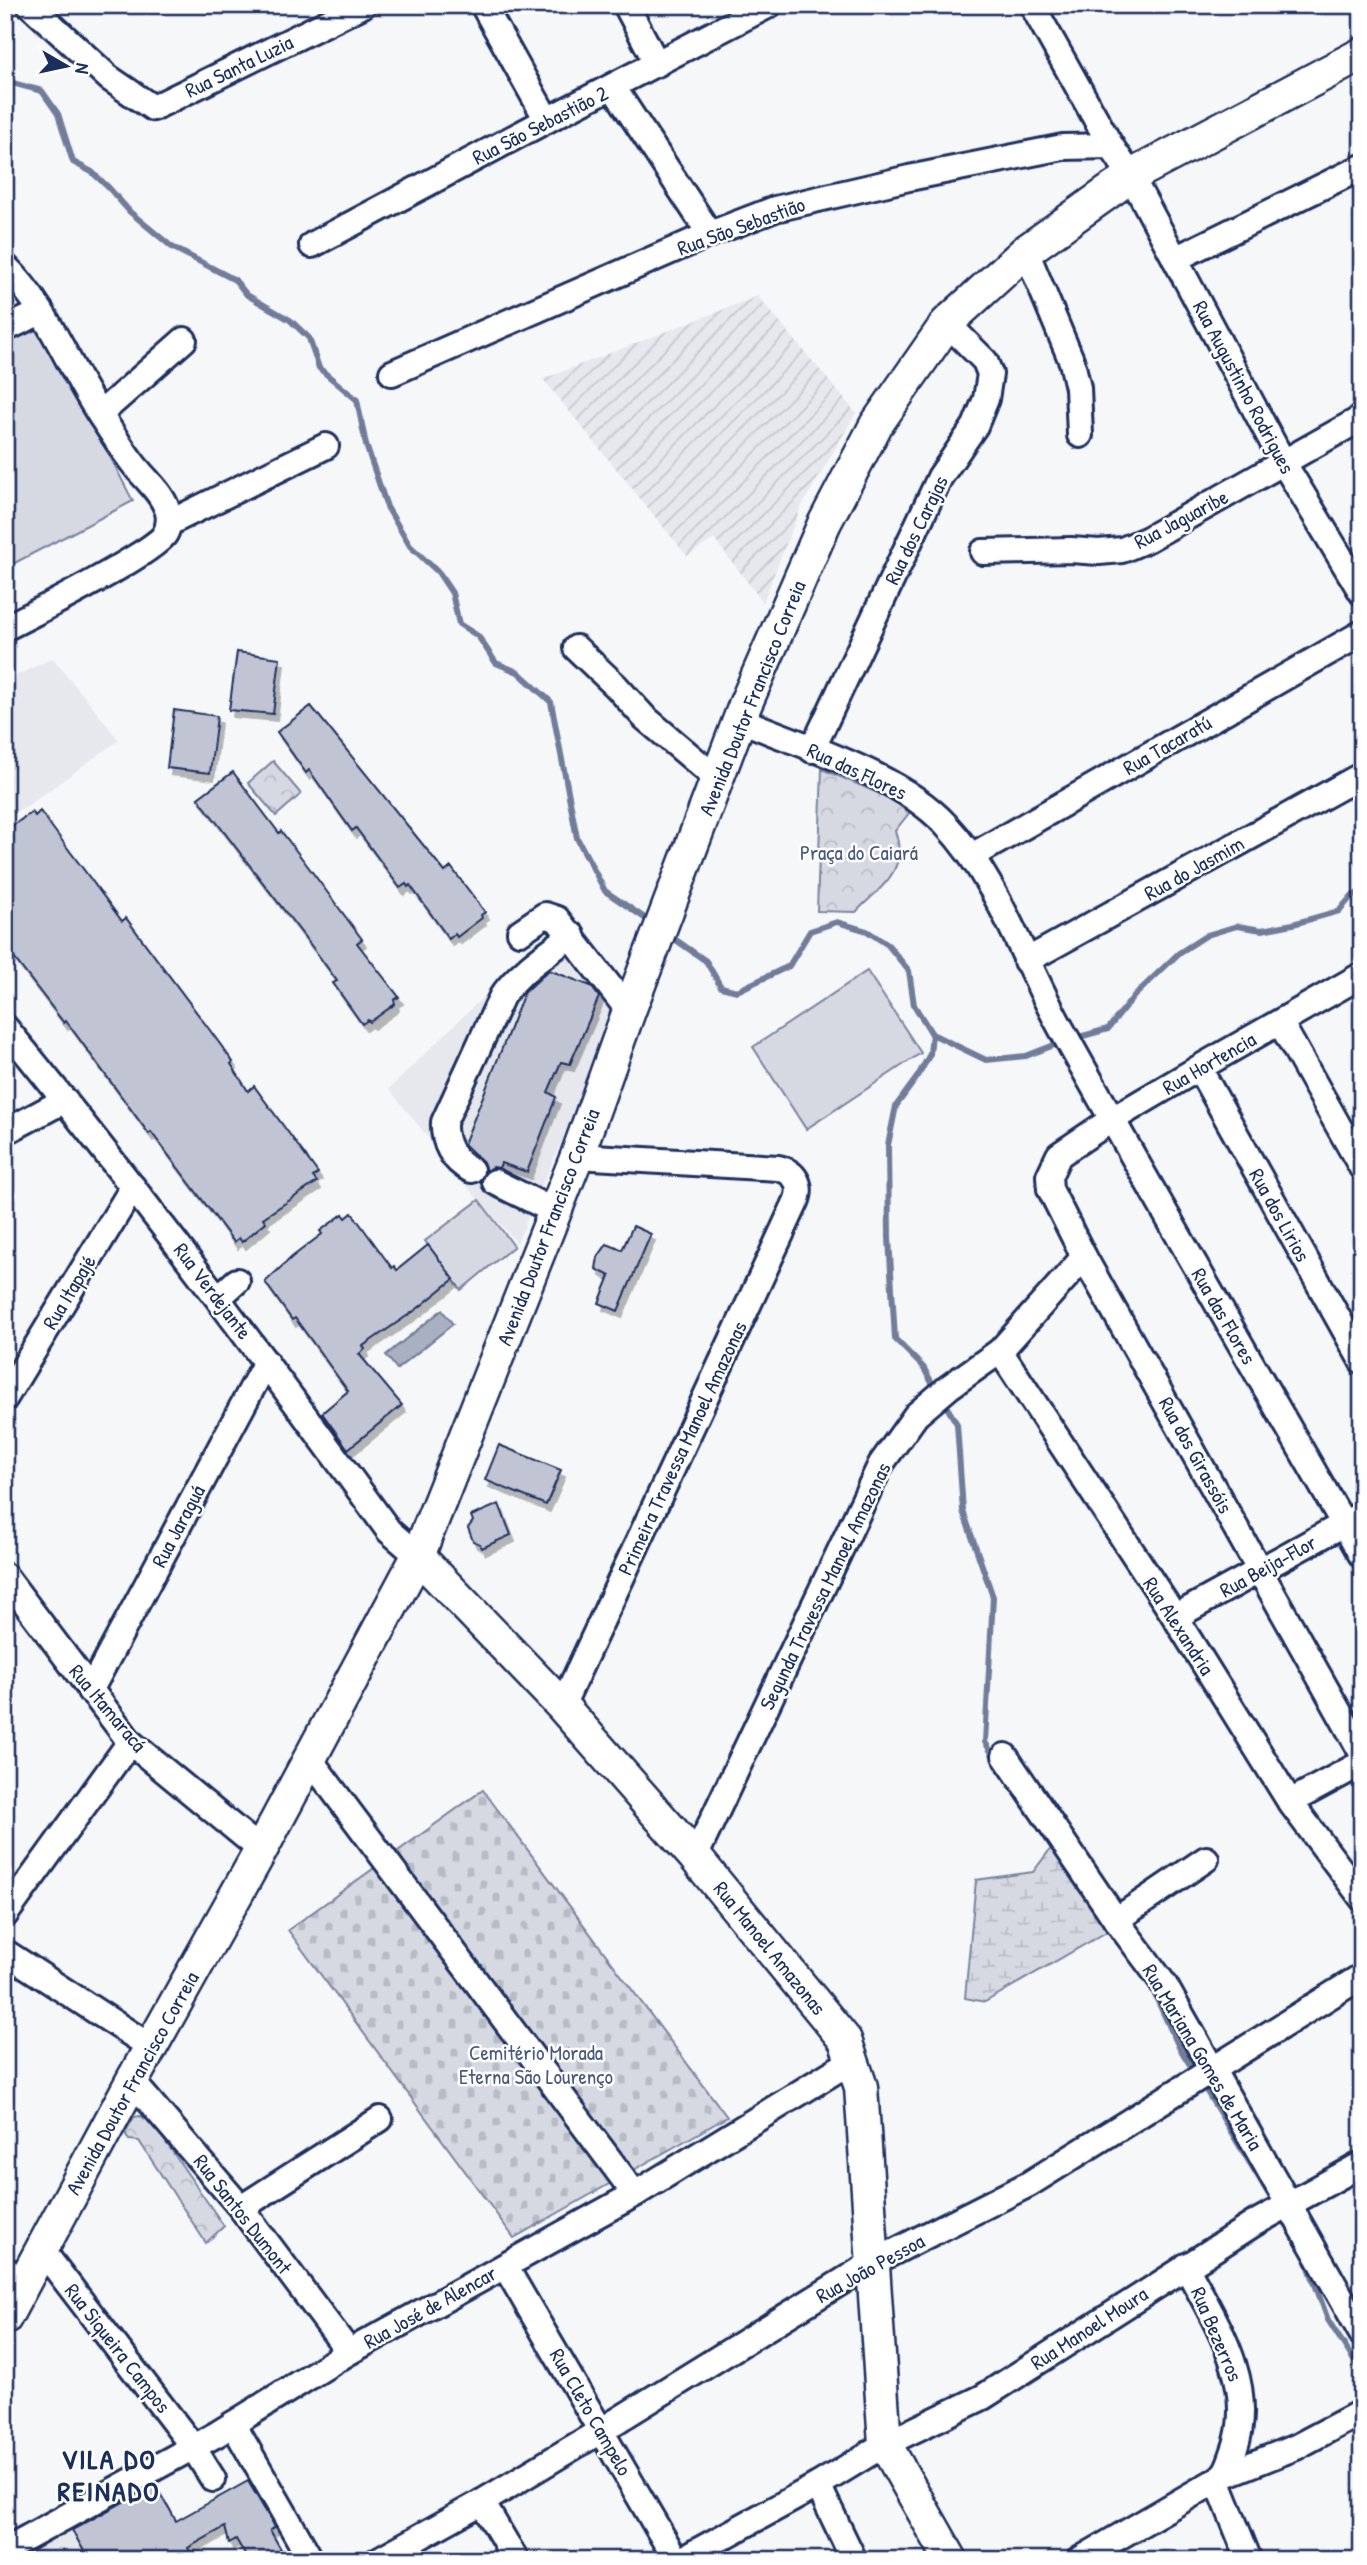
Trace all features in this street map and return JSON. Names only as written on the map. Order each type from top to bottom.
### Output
[{"type":"main road","name":"Avenida Doutor Francisco Correia","points":[[5,2318],[15,2278],[42,2250],[418,1556],[577,1156],[739,719],[837,499],[876,425],[947,323],[1026,251],[1131,176],[1362,54]]},
{"type":"main road","name":"Rua Manoel Amazonas","points":[[418,1556],[562,1706],[695,1857],[845,2040],[860,2087],[885,2444]]},
{"type":"main road","points":[[885,2444],[951,2560]]},
{"type":"street","name":"Rua Santa Luzia","points":[[30,5],[109,78],[153,108],[363,5]]},
{"type":"street","points":[[483,5],[547,120]]},
{"type":"street","points":[[626,5],[657,65]]},
{"type":"street","name":"Rua Augustinho Rodrigues","points":[[1032,5],[1111,146],[1131,176],[1283,462],[1362,593]]},
{"type":"street","name":"Rua São Sebastião 2","points":[[312,245],[547,120],[657,65],[761,7]]},
{"type":"street","points":[[613,87],[710,234]]},
{"type":"street","name":"Rua São Sebastião","points":[[392,373],[710,234],[775,209],[909,178],[1063,148],[1111,146]]},
{"type":"street","points":[[1175,259],[1362,167]]},
{"type":"street","points":[[1026,251],[1072,362],[1078,388],[1080,435]]},
{"type":"street","points":[[5,266],[15,275],[41,312],[100,414],[134,465],[162,499],[168,511],[169,523],[165,536],[141,555],[5,628]]},
{"type":"street","points":[[5,329],[41,312]]},
{"type":"street","name":"Rua dos Carajas","points":[[812,750],[940,477],[975,426],[986,398],[990,374],[985,361],[947,323]]},
{"type":"street","points":[[100,414],[184,340]]},
{"type":"street","name":"Rua Jaguaribe","points":[[983,552],[1122,550],[1148,540],[1362,418]]},
{"type":"street","points":[[169,523],[326,446]]},
{"type":"street","name":"Rua Tacaratú","points":[[972,856],[1362,633]]},
{"type":"street","points":[[576,648],[616,686],[643,717],[717,779]]},
{"type":"street","name":"Rua das Flores","points":[[739,719],[870,774],[916,799],[944,823],[972,856],[998,900],[1026,961],[1111,1120],[1353,1519],[1362,1556]]},
{"type":"street","name":"Rua do Jasmim","points":[[1026,961],[1362,775]]},
{"type":"street","points":[[520,932],[545,915],[557,919],[629,1011]]},
{"type":"street","points":[[466,1168],[450,1150],[443,1135],[444,1122],[502,996],[516,978],[572,935]]},
{"type":"street","name":"Rua Hortencia","points":[[1059,1155],[1111,1120],[1362,975]]},
{"type":"street","points":[[1280,1022],[1362,1167]]},
{"type":"street","name":"Rua Verdejante","points":[[5,1027],[218,1298],[389,1531],[418,1556]]},
{"type":"street","name":"Rua dos Lirios","points":[[1199,1068],[1362,1362]]},
{"type":"street","points":[[5,1132],[65,1100]]},
{"type":"street","name":"Rua dos Girassóis","points":[[1059,1155],[1049,1176],[1050,1189],[1084,1257],[1362,1753]]},
{"type":"street","name":"Primeira Travessa Manoel Amazonas","points":[[562,1706],[796,1202],[799,1190],[796,1178],[791,1172],[778,1168],[577,1156]]},
{"type":"street","points":[[495,1182],[554,1211]]},
{"type":"street","name":"Rua Itapajé","points":[[5,1398],[133,1187]]},
{"type":"street","points":[[1000,1351],[1084,1257]]},
{"type":"street","points":[[218,1298],[237,1281]]},
{"type":"street","name":"Segunda Travessa Manoel Amazonas","points":[[695,1857],[881,1464],[916,1415],[940,1394],[1000,1351]]},
{"type":"street","name":"Rua Alexandria","points":[[1000,1351],[1175,1617],[1290,1802],[1362,1898]]},
{"type":"street","name":"Rua Jaraguá","points":[[90,1690],[266,1362]]},
{"type":"street","name":"Rua Beija-Flor","points":[[1175,1617],[1353,1519]]},
{"type":"street","name":"Rua Itamaracá","points":[[5,1576],[130,1742],[261,1850]]},
{"type":"street","points":[[5,1915],[130,1742]]},
{"type":"street","name":"Rua Mariana Gomes de Maria","points":[[1005,1755],[1115,1920],[1164,1984],[1284,2206],[1362,2334]]},
{"type":"street","points":[[309,1758],[635,2194]]},
{"type":"street","points":[[1290,1802],[1362,1763]]},
{"type":"street","points":[[1115,1920],[1206,1859]]},
{"type":"street","points":[[5,1952],[151,2047]]},
{"type":"street","name":"Rua João Pessoa","points":[[378,2560],[602,2430],[872,2263],[1029,2184],[1362,1976]]},
{"type":"street","name":"Rua José de Alencar","points":[[5,2550],[233,2424],[349,2352],[635,2194],[853,2060]]},
{"type":"street","name":"Rua Santos Dumont","points":[[132,2081],[241,2208],[349,2352]]},
{"type":"street","points":[[241,2208],[380,2119]]},
{"type":"street","name":"Rua Manoel Moura","points":[[678,2560],[818,2485],[885,2444],[983,2397],[1255,2223],[1362,2164]]},
{"type":"street","name":"Rua Siqueira Campos","points":[[42,2250],[193,2447],[213,2479]]},
{"type":"street","name":"Rua Cleto Campelo","points":[[505,2266],[678,2560]]},
{"type":"street","name":"Rua Bezerros","points":[[1186,2266],[1220,2332],[1238,2375],[1242,2405],[1238,2440],[1221,2477]]},
{"type":"street","points":[[1079,2560],[1221,2477],[1296,2447],[1360,2413]]},
{"type":"street","points":[[233,2424],[311,2560]]},
{"type":"street","points":[[1221,2477],[1249,2560]]},
{"type":"street","points":[[818,2485],[855,2560]]},
{"type":"street","points":[[482,2502],[516,2560]]},
{"type":"shaded area","points":[[758,296],[856,413],[800,509],[763,602],[714,539],[687,556],[543,379]]},
{"type":"shaded area","points":[[53,658],[119,740],[26,807],[5,817],[5,681]]},
{"type":"shaded area","points":[[557,937],[620,1007],[517,1243],[471,1191],[389,1089],[483,997]]},
{"type":"shaded area","points":[[153,2480],[197,2560],[7,2560]]},
{"type":"green space","points":[[37,316],[133,501],[5,568],[5,333]]},
{"type":"green space","points":[[273,761],[301,794],[276,816],[248,783]]},
{"type":"green space","name":"Praça do Caiará","points":[[822,769],[913,808],[895,831],[898,857],[890,877],[856,912],[817,911]]},
{"type":"green space","points":[[867,971],[921,1053],[806,1129],[753,1047]]},
{"type":"green space","points":[[479,1200],[514,1246],[461,1290],[425,1241]]},
{"type":"green space","name":"Cemitério Morada Eterna São Lourenço","points":[[483,1790],[727,2117],[514,2238],[288,1930]]},
{"type":"green space","points":[[1055,1843],[1115,1927],[985,2002],[965,1998],[976,1880],[1033,1872]]},
{"type":"green space","points":[[140,2116],[151,2121],[224,2226],[206,2243],[139,2141],[129,2140],[125,2133],[134,2117]]},
{"type":"water","points":[[442,1310],[453,1324],[397,1369],[386,1355]]},
{"type":"building","points":[[237,652],[280,658],[273,714],[229,710]]},
{"type":"building","points":[[311,706],[445,872],[451,867],[485,912],[481,915],[482,918],[457,937],[455,934],[449,939],[410,885],[408,887],[406,884],[400,888],[356,828],[352,831],[309,770],[306,773],[277,732]]},
{"type":"building","points":[[174,710],[217,716],[210,773],[167,768]]},
{"type":"building","points":[[233,772],[362,939],[357,943],[399,997],[394,1000],[395,1004],[370,1022],[368,1020],[362,1024],[333,983],[337,981],[316,952],[198,798]]},
{"type":"building","points":[[40,811],[122,921],[126,918],[209,1029],[233,1062],[231,1064],[248,1091],[254,1086],[318,1173],[313,1177],[317,1182],[263,1218],[266,1222],[242,1242],[239,1238],[234,1242],[151,1132],[149,1134],[66,1021],[64,1023],[5,946],[5,831],[32,812],[35,816]]},
{"type":"building","points":[[549,970],[591,986],[599,997],[570,1064],[561,1062],[548,1092],[556,1097],[527,1172],[501,1163],[499,1168],[493,1167],[486,1171],[483,1162],[464,1144],[524,993]]},
{"type":"building","points":[[352,1213],[392,1268],[394,1266],[397,1270],[428,1245],[454,1279],[417,1309],[363,1346],[365,1349],[359,1354],[402,1405],[348,1449],[322,1413],[348,1391],[265,1282],[322,1234],[320,1231],[343,1214],[346,1218]]},
{"type":"building","points":[[633,1226],[651,1234],[618,1311],[599,1303],[610,1276],[596,1269],[598,1257],[607,1244],[622,1250]]},
{"type":"building","points":[[499,1445],[561,1470],[546,1505],[485,1480]]},
{"type":"building","points":[[499,1504],[511,1535],[482,1548],[473,1541],[468,1528],[473,1521],[471,1516]]},
{"type":"building","points":[[248,2481],[275,2527],[270,2530],[287,2560],[248,2560],[236,2539],[229,2543],[225,2527],[188,2548],[194,2560],[89,2560],[72,2530],[156,2484],[176,2521]]},
{"type":"waterway","points":[[5,81],[42,91],[58,114],[73,162],[92,172],[130,212],[172,247],[235,280],[247,295],[290,320],[309,338],[319,368],[357,400],[366,445],[387,507],[410,546],[438,572],[452,593],[459,624],[478,636],[496,663],[518,672],[551,702],[577,838],[605,891],[652,923]]},
{"type":"waterway","points":[[1072,1039],[1108,1029],[1134,996],[1179,953],[1207,935],[1237,926],[1262,930],[1339,911],[1351,897],[1362,891]]},
{"type":"waterway","points":[[666,933],[706,961],[721,987],[737,991],[789,966],[810,931],[837,922],[867,931],[888,945],[909,971],[914,1005],[932,1034],[930,1054],[896,1106],[888,1145],[889,1238],[895,1339],[923,1367],[936,1390]]},
{"type":"waterway","points":[[932,1034],[986,1060],[1026,1056],[1062,1042]]},
{"type":"waterway","points":[[942,1399],[957,1424],[963,1511],[993,1597],[985,1742],[996,1760]]},
{"type":"waterway","points":[[1149,1982],[1179,2047],[1195,2073]]},
{"type":"waterway","points":[[1201,2082],[1271,2198]]},
{"type":"waterway","points":[[1305,2256],[1328,2320],[1362,2373]]},
{"type":"district","name":"VILA DO REINADO","points":[[109,2475]]}]
